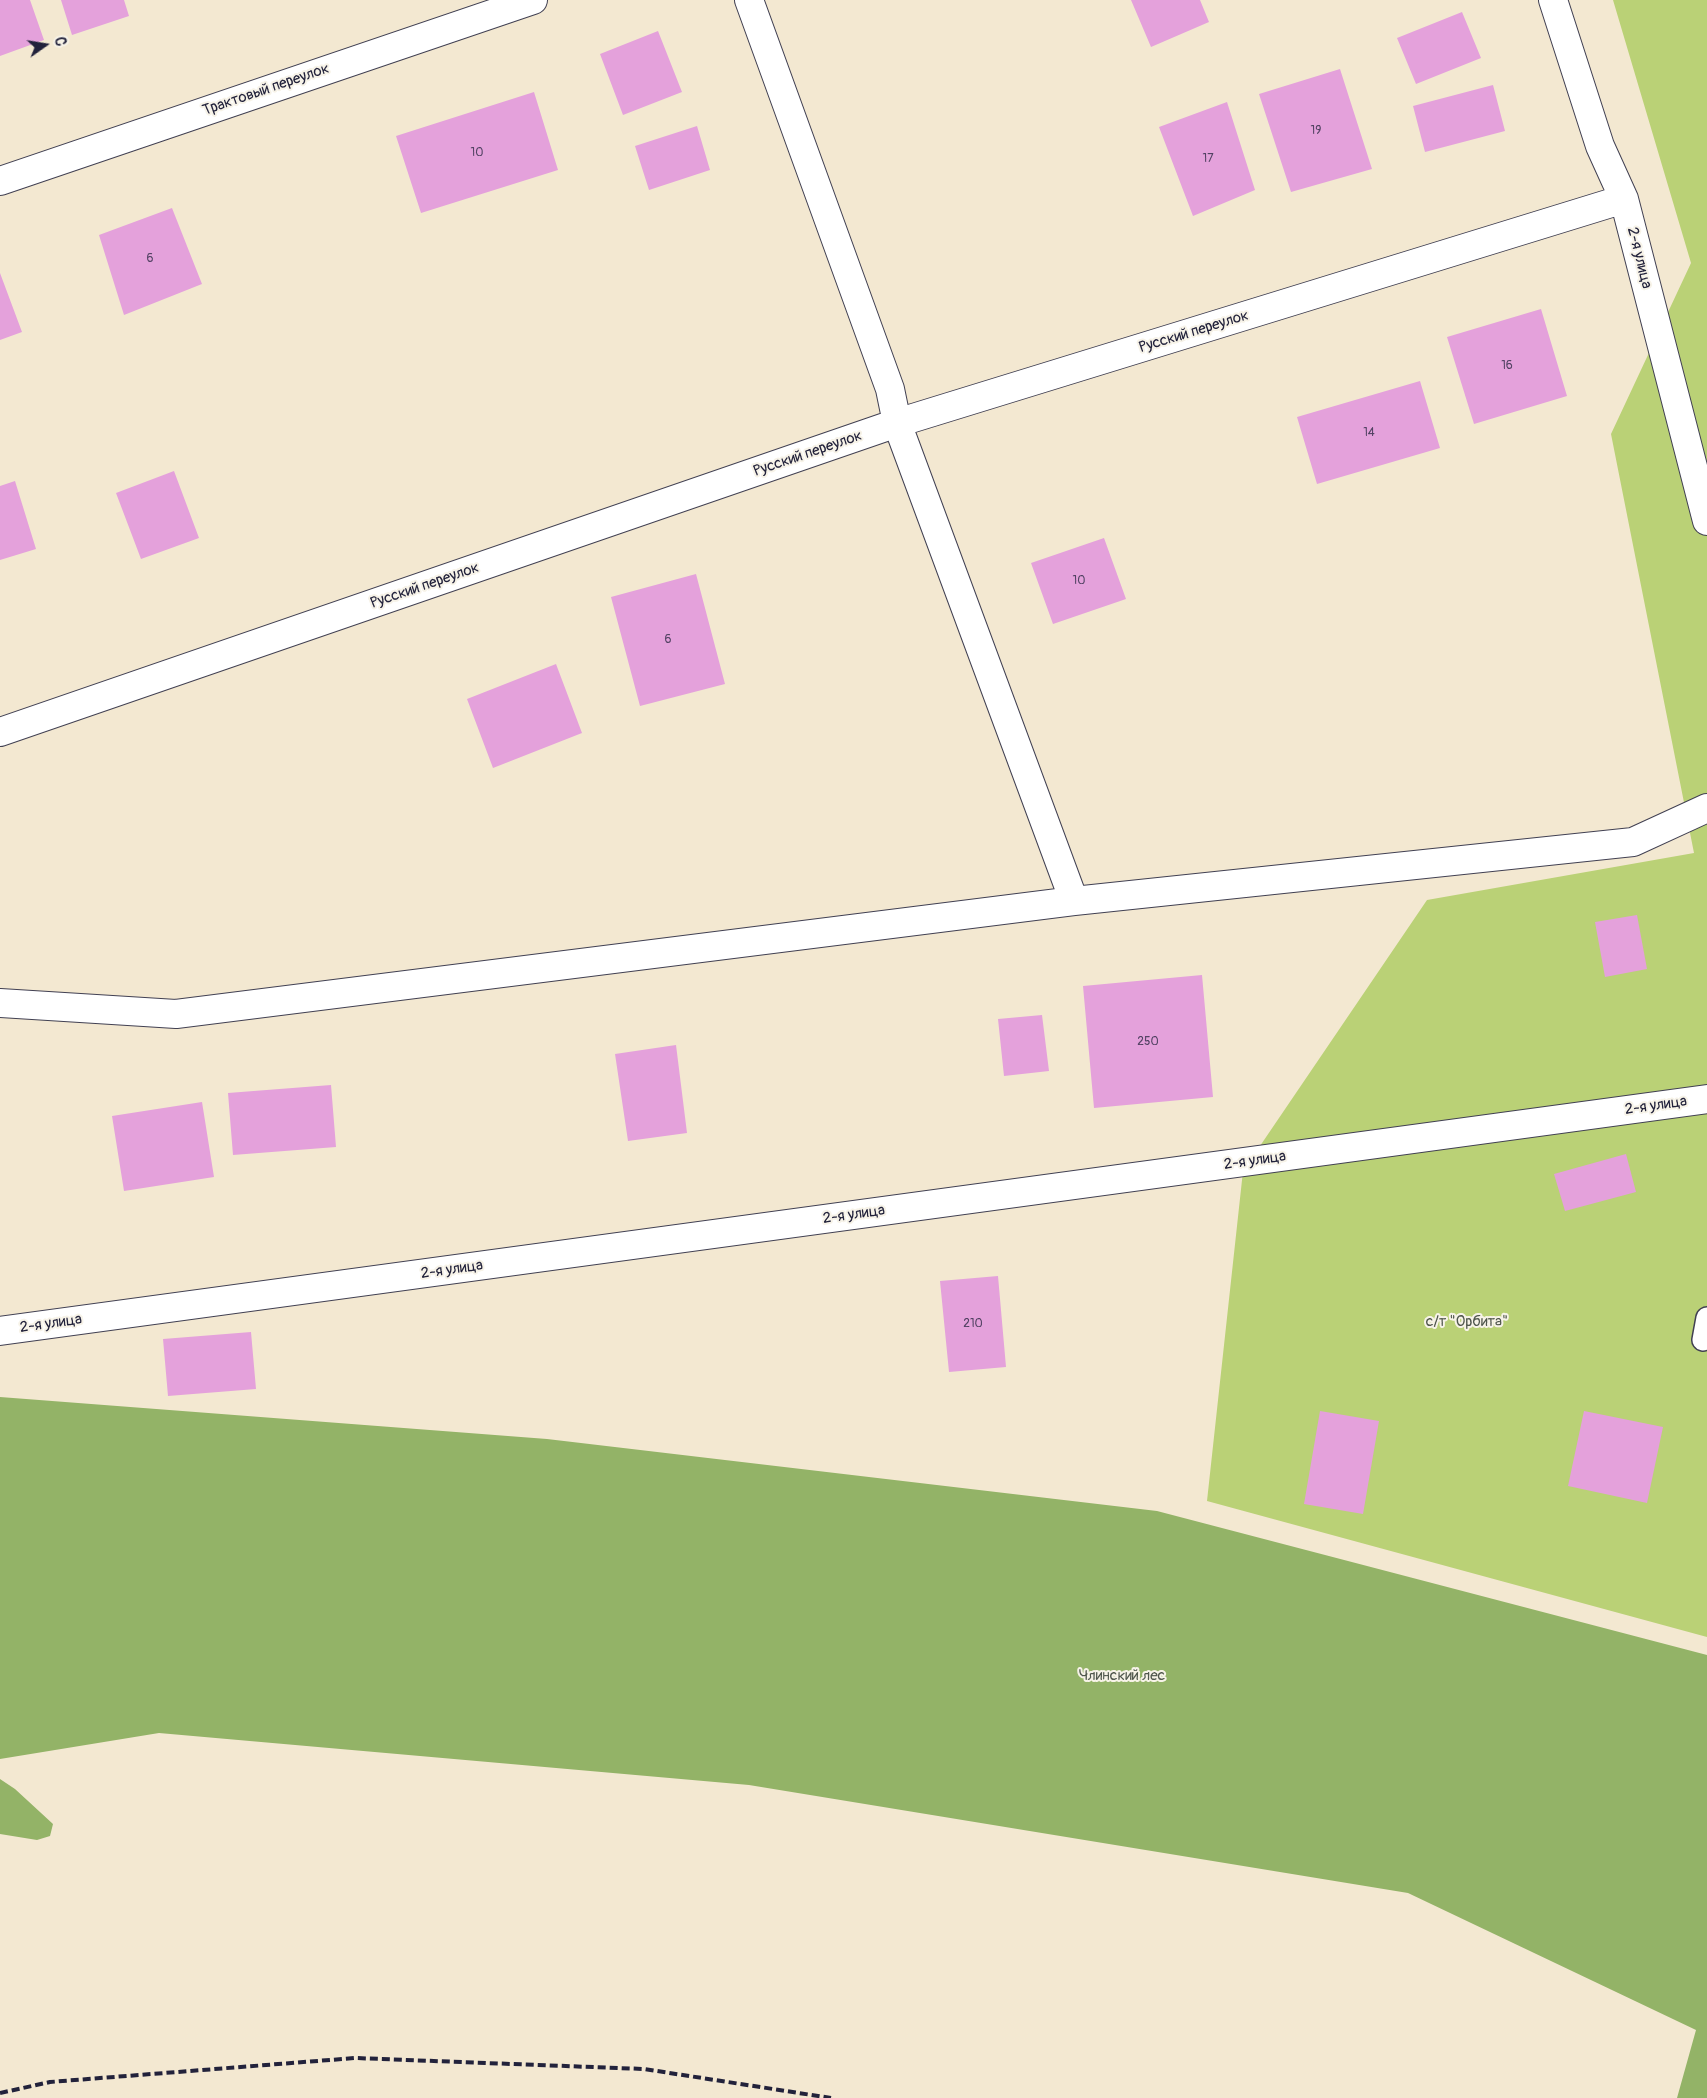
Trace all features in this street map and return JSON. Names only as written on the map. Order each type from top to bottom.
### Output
[{"type":"street","name":"Трактовый переулок","points":[[0,181],[532,0]]},
{"type":"street","points":[[749,0],[890,389],[897,423],[1074,901]]},
{"type":"street","name":"2-я улица","points":[[1553,0],[1600,146],[1624,199],[1707,521]]},
{"type":"street","name":"Русский переулок","points":[[0,732],[897,423],[1624,199]]},
{"type":"street","points":[[0,1003],[176,1014],[1074,901],[1633,842],[1707,808]]},
{"type":"street","name":"2-я улица","points":[[0,1331],[1707,1099]]},
{"type":"lane","points":[[1703,1340],[1707,1318]]},
{"type":"green space","name":"с/т \"Орбита\"","points":[[1613,0],[1707,0],[1707,1637],[1207,1501],[1243,1171],[1427,900],[1694,853],[1611,434],[1691,263]]},
{"type":"green space","name":"Члинский лес","points":[[0,1397],[547,1439],[1157,1511],[1707,1655],[1707,2098],[1677,2098],[1696,2030],[1408,1893],[749,1785],[159,1733],[0,1759]]},
{"type":"green space","points":[[0,1779],[15,1789],[53,1824],[50,1836],[37,1840],[0,1834]]},
{"type":"building","points":[[0,0],[30,0],[44,40],[0,56]]},
{"type":"building","points":[[61,0],[124,0],[129,16],[72,35]]},
{"type":"building","points":[[1131,0],[1200,0],[1209,22],[1151,47]]},
{"type":"building","points":[[1462,12],[1481,58],[1416,84],[1397,38]]},
{"type":"building","points":[[658,31],[682,92],[623,115],[600,54]]},
{"type":"building","points":[[1340,69],[1372,169],[1291,192],[1259,94]]},
{"type":"building","points":[[1493,85],[1505,131],[1425,152],[1413,106]]},
{"type":"building","points":[[534,92],[558,170],[421,213],[396,136]]},
{"type":"building","points":[[1227,102],[1255,190],[1193,216],[1159,127]]},
{"type":"building","points":[[697,126],[710,170],[649,190],[635,146]]},
{"type":"building","points":[[172,208],[202,284],[124,315],[99,235]]},
{"type":"building","points":[[0,273],[22,332],[0,340]]},
{"type":"building","points":[[1541,309],[1567,396],[1474,424],[1447,337]]},
{"type":"building","points":[[1420,381],[1440,448],[1317,484],[1297,417]]},
{"type":"building","points":[[174,471],[199,538],[141,559],[116,493]]},
{"type":"building","points":[[15,481],[36,549],[0,560],[0,486]]},
{"type":"building","points":[[1104,538],[1126,599],[1053,624],[1031,563]]},
{"type":"building","points":[[696,574],[725,684],[640,706],[611,597]]},
{"type":"building","points":[[556,664],[582,733],[493,768],[467,699]]},
{"type":"building","points":[[1637,915],[1647,969],[1605,977],[1595,922]]},
{"type":"building","points":[[1202,975],[1213,1097],[1094,1108],[1083,986]]},
{"type":"building","points":[[1042,1015],[1049,1071],[1004,1076],[998,1019]]},
{"type":"building","points":[[676,1045],[687,1133],[628,1141],[615,1054]]},
{"type":"building","points":[[331,1085],[336,1147],[233,1155],[228,1093]]},
{"type":"building","points":[[202,1102],[214,1177],[124,1191],[112,1116]]},
{"type":"building","points":[[1626,1154],[1636,1192],[1565,1211],[1554,1174]]},
{"type":"building","points":[[998,1276],[1006,1367],[949,1372],[940,1281]]},
{"type":"building","points":[[251,1332],[256,1389],[168,1396],[163,1339]]},
{"type":"building","points":[[1320,1411],[1379,1421],[1363,1514],[1304,1504]]},
{"type":"building","points":[[1584,1411],[1663,1427],[1647,1503],[1568,1486]]},
{"type":"railway","points":[[0,2093],[50,2082],[355,2058],[644,2069],[831,2098]]}]
